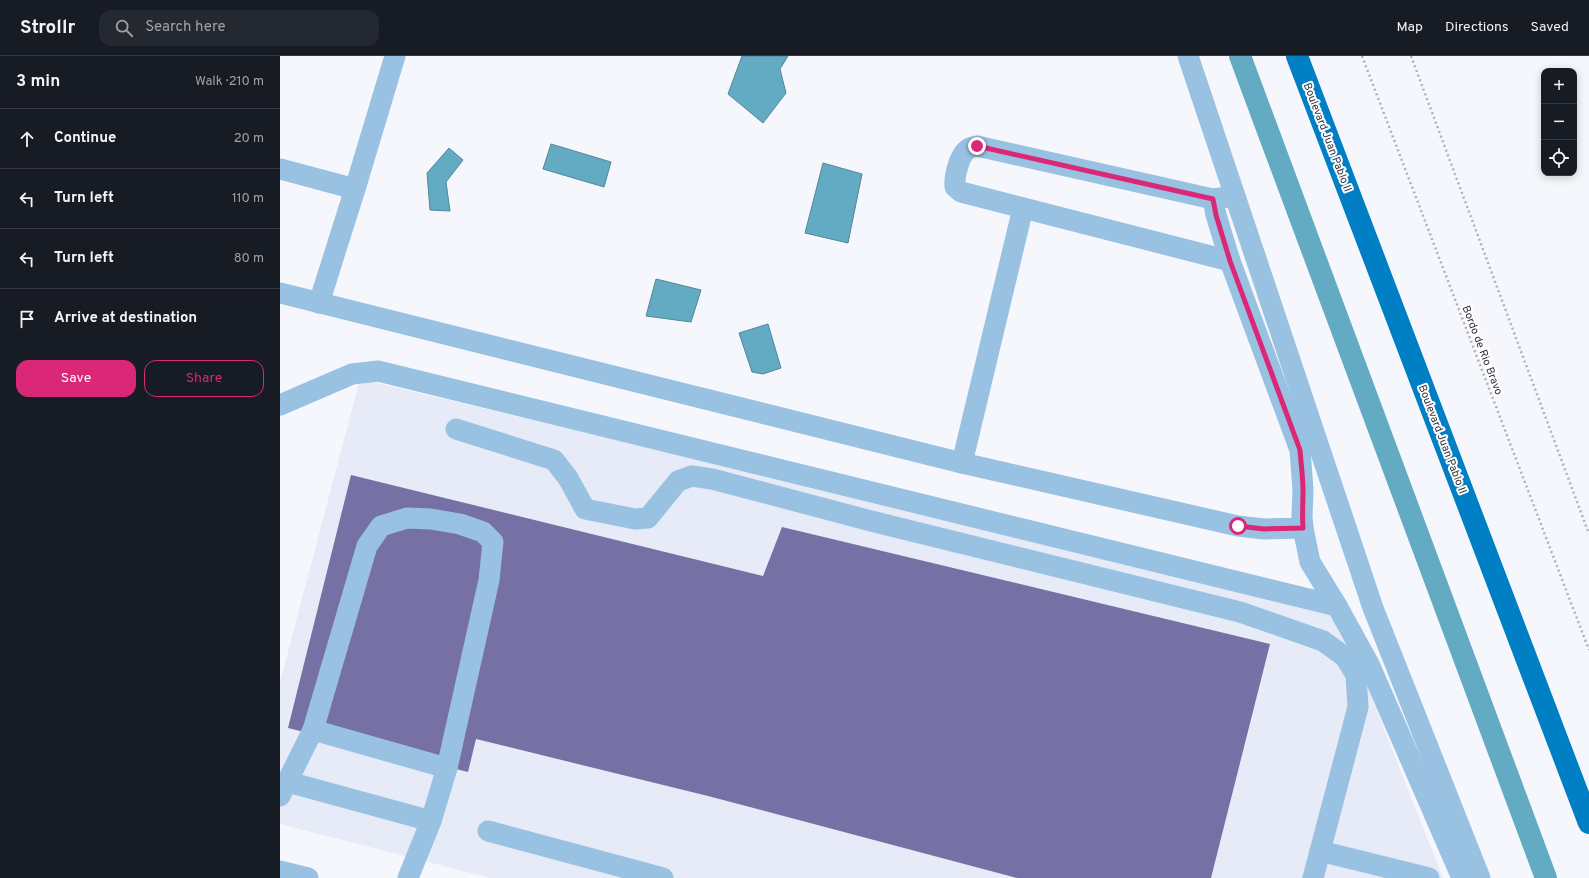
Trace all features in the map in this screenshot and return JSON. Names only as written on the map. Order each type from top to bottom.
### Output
[{"type":"highway","name":"Boulevard Juan Pablo II","points":[[1297,56],[1589,823]]},
{"type":"street","points":[[319,302],[395,56]]},
{"type":"street","points":[[1188,56],[1373,608],[1480,878]]},
{"type":"street","points":[[1230,261],[961,192],[955,187],[954,178],[963,154],[969,148],[977,146],[1213,199],[1235,196]]},
{"type":"street","points":[[280,169],[355,189]]},
{"type":"street","points":[[1213,199],[1216,215],[1230,261],[1300,450],[1303,490],[1303,528],[1310,562],[1337,606],[1369,664],[1462,878]]},
{"type":"street","points":[[962,463],[1023,208]]},
{"type":"street","points":[[280,293],[962,463],[1238,526],[1264,529],[1303,528]]},
{"type":"street","points":[[280,405],[352,374],[378,371],[1337,606]]},
{"type":"street","points":[[456,429],[554,460],[568,478],[585,509],[635,519],[648,518],[678,481],[692,476],[712,479],[875,522],[1240,612],[1323,641],[1345,657],[1356,675],[1358,707],[1313,878]]},
{"type":"street","points":[[408,878],[431,821],[447,768],[489,580],[493,542],[484,532],[466,526],[431,519],[407,518],[381,526],[367,546],[313,730],[284,789],[431,821]]},
{"type":"street","points":[[313,730],[447,768]]},
{"type":"street","points":[[488,831],[663,878]]},
{"type":"street","points":[[1320,851],[1429,878]]},
{"type":"street","points":[[280,871],[308,878]]},
{"type":"path","name":"Bordo de Rio Bravo","points":[[1362,56],[1589,650]]},
{"type":"path","points":[[1411,56],[1589,534]]},
{"type":"shaded area","points":[[360,379],[1338,612],[1443,878],[490,878],[280,824],[280,682]]},
{"type":"water","points":[[742,56],[788,56],[780,69],[786,93],[763,123],[728,94]]},
{"type":"water","points":[[551,144],[611,162],[604,187],[543,169]]},
{"type":"water","points":[[449,148],[463,160],[446,182],[450,211],[430,210],[427,173]]},
{"type":"water","points":[[823,163],[862,174],[848,243],[805,233]]},
{"type":"water","points":[[656,279],[701,290],[691,322],[646,316]]},
{"type":"water","points":[[768,324],[781,368],[763,374],[752,372],[739,333]]},
{"type":"building","points":[[351,475],[763,576],[782,527],[1270,644],[1211,878],[1017,878],[708,796],[476,739],[468,772],[288,728]]},
{"type":"waterway","points":[[1240,56],[1546,878]]},
{"type":"route","points":[[977,146],[1213,199],[1216,215],[1230,261],[1300,450],[1302,472],[1303,528],[1264,529],[1238,526]]}]
